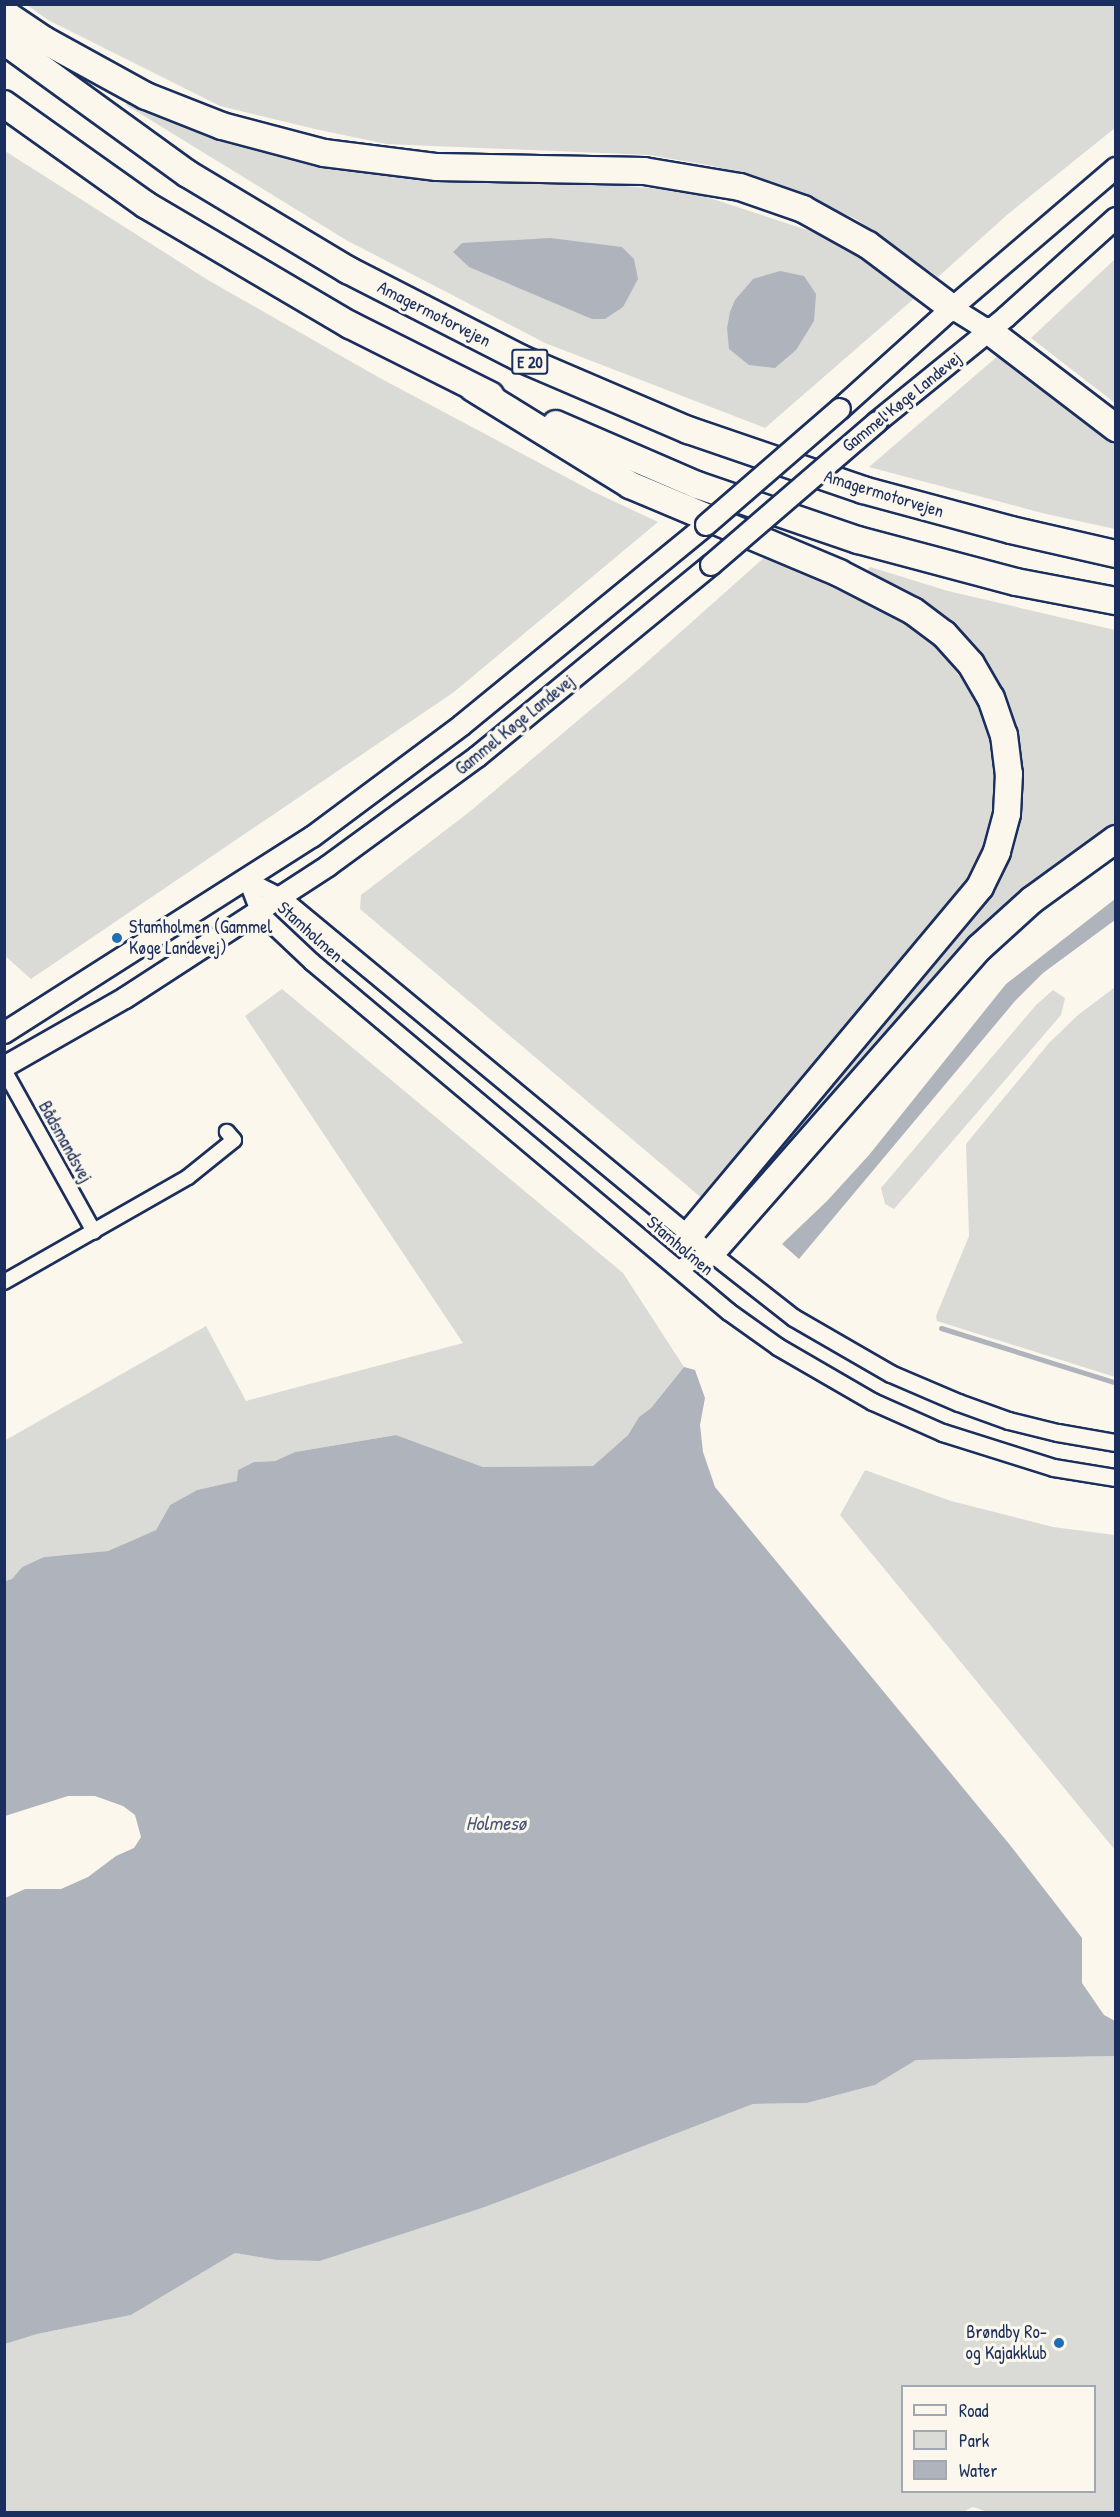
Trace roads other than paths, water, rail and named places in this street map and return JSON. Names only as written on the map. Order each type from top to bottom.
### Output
[{"type":"highway","points":[[4,13],[44,40],[146,96],[222,126],[324,153],[437,167],[644,171],[740,187],[803,209],[868,245],[952,308]]},
{"type":"highway","name":"Amagermotorvejen","points":[[4,41],[188,174],[348,270],[522,359],[688,430],[863,490],[1011,530],[1116,554]]},
{"type":"highway","points":[[4,104],[146,205],[350,325],[473,388],[697,485],[858,540],[1016,582],[1116,601]]},
{"type":"highway","points":[[989,331],[1116,428]]},
{"type":"highway","points":[[473,388],[630,485],[840,573],[913,611],[944,634],[971,664],[991,698],[1004,735],[1009,774],[1007,814],[997,852],[980,887],[689,1235]]},
{"type":"highway","points":[[711,1253],[979,948],[1032,900],[1116,839]]},
{"type":"main road","name":"Gammel Køge Landevej","points":[[4,1033],[312,837],[462,725],[666,560],[952,308],[1116,168]]},
{"type":"main road","name":"Gammel Køge Landevej","points":[[4,1069],[125,998],[281,897],[477,758],[700,574],[877,422],[989,331],[1116,218]]},
{"type":"main road","points":[[952,308],[989,331]]},
{"type":"street","name":"Stamholmen","points":[[247,880],[281,897],[689,1235],[794,1318],[891,1374],[1009,1421],[1058,1433],[1116,1443]]},
{"type":"street","name":"Stamholmen","points":[[247,880],[258,912],[312,962],[678,1269],[778,1347],[873,1402],[944,1433],[1054,1468],[1116,1478]]},
{"type":"street","name":"Bådsmandsvej","points":[[4,1069],[94,1232]]},
{"type":"street","points":[[4,1282],[188,1177],[234,1140],[227,1132]]},
{"type":"street","points":[[678,1269],[689,1235]]},
{"type":"street","points":[[678,1269],[711,1253]]},
{"type":"water","points":[[550,238],[622,247],[634,259],[638,279],[623,307],[605,319],[592,319],[469,267],[453,252],[462,243]]},
{"type":"water","points":[[780,271],[804,276],[816,294],[814,321],[796,350],[775,368],[749,365],[729,349],[727,328],[730,312],[735,300],[753,279]]},
{"type":"water","points":[[1115,899],[1115,920],[1043,973],[1015,1001],[799,1259],[782,1244],[827,1201],[869,1155],[1006,984]]},
{"type":"water","name":"Holmesø","points":[[684,1367],[695,1370],[705,1398],[700,1425],[703,1452],[715,1487],[1010,1845],[1082,1938],[1082,1983],[1104,2015],[1115,2021],[1115,2056],[916,2060],[875,2085],[807,2103],[753,2104],[485,2207],[320,2261],[277,2260],[235,2253],[131,2315],[37,2334],[5,2344],[5,1898],[25,1889],[61,1889],[88,1877],[116,1856],[134,1848],[141,1837],[135,1815],[123,1806],[95,1796],[68,1796],[5,1816],[5,1581],[12,1579],[22,1567],[44,1557],[108,1551],[156,1530],[170,1505],[197,1490],[237,1481],[238,1470],[254,1462],[275,1461],[295,1452],[396,1435],[483,1467],[593,1466],[628,1435],[639,1417],[651,1408]]},
{"type":"waterway","points":[[941,1328],[1116,1383]]},
{"type":"place","name":"Stamholmen (Gammel Køge Landevej)","points":[[117,938]]},
{"type":"place","name":"Brøndby Ro- og Kajakklub","points":[[1059,2343]]}]
